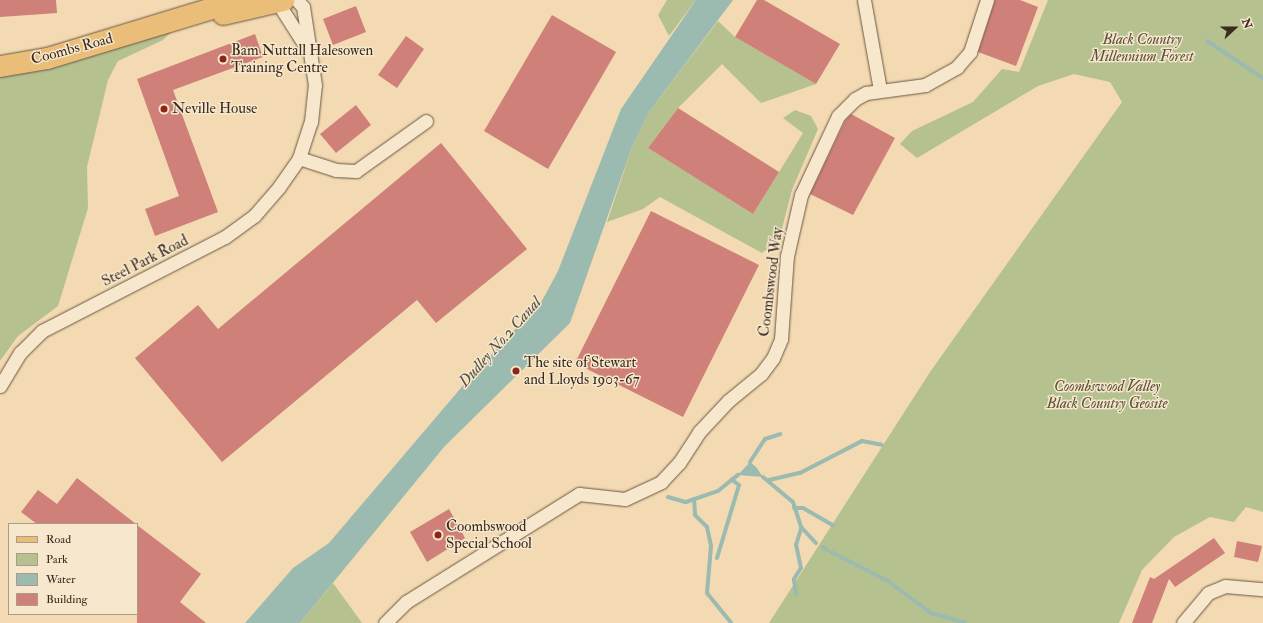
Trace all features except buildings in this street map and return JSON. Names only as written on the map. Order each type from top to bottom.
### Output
[{"type":"main road","name":"Coombs Road","points":[[0,66],[47,58],[238,0]]},
{"type":"main road","points":[[252,0],[286,1]]},
{"type":"main road","name":"Coombs Road","points":[[144,29],[286,1]]},
{"type":"street","points":[[864,0],[880,90]]},
{"type":"street","name":"Coombswood Way","points":[[385,623],[406,602],[579,494],[602,499],[631,497],[661,482],[680,463],[699,432],[728,401],[761,374],[773,358],[781,338],[787,256],[801,195],[838,116],[856,98],[880,90],[925,85],[957,67],[970,52],[987,0]]},
{"type":"street","name":"Steel Park Road","points":[[286,1],[308,50]]},
{"type":"street","name":"Steel Park Road","points":[[0,386],[20,353],[42,331],[199,252],[254,216],[299,158],[311,122],[315,85],[308,50],[286,1]]},
{"type":"street","points":[[299,158],[336,170],[356,171],[426,121]]},
{"type":"street","points":[[1183,623],[1208,593],[1236,586],[1263,588]]},
{"type":"green space","points":[[667,0],[696,0],[669,36],[658,15]]},
{"type":"green space","name":"Coombswood Valley Black Country Geosite","points":[[1048,0],[1263,0],[1263,512],[1246,507],[1234,522],[1210,517],[1174,537],[1142,570],[1119,623],[769,623],[930,372],[1122,102],[1110,82],[1074,74],[1038,86],[917,158],[900,144],[912,131],[973,102],[1002,69],[1019,72]]},
{"type":"green space","points":[[718,21],[735,37],[816,84],[761,103],[722,64],[678,108],[648,148],[753,214],[803,133],[783,118],[795,110],[811,116],[818,129],[792,190],[779,240],[762,253],[660,197],[643,209],[607,222],[632,147],[649,112]]},
{"type":"green space","points":[[171,32],[163,40],[118,61],[108,80],[87,167],[88,208],[58,306],[18,336],[0,361],[0,77]]},
{"type":"green space","points":[[333,583],[362,623],[300,623]]},
{"type":"water","points":[[696,0],[733,0],[649,112],[632,147],[570,323],[444,447],[300,623],[245,623],[293,568],[329,543],[466,382],[543,299],[558,271],[621,109]]},
{"type":"water","points":[[750,462],[756,467],[763,477],[738,475]]},
{"type":"waterway","points":[[1207,41],[1263,78]]},
{"type":"waterway","points":[[750,462],[765,439],[780,434]]},
{"type":"waterway","points":[[769,480],[800,473],[862,441],[882,445]]},
{"type":"waterway","points":[[668,497],[686,502],[718,491],[738,475]]},
{"type":"waterway","points":[[763,477],[793,502],[801,527],[816,543]]},
{"type":"waterway","points":[[717,558],[739,485],[732,480]]},
{"type":"waterway","points":[[694,499],[695,515],[707,527],[711,546],[707,593],[731,623]]},
{"type":"waterway","points":[[794,508],[803,508],[832,525]]},
{"type":"waterway","points":[[796,594],[794,579],[801,568],[796,545],[801,529]]},
{"type":"waterway","points":[[823,547],[827,550]]},
{"type":"waterway","points":[[831,552],[888,581],[931,613],[965,623]]},
{"type":"place","name":"Bam Nuttall Halesowen Training Centre","points":[[223,59]]},
{"type":"place","name":"Neville House","points":[[164,109]]},
{"type":"place","name":"The site of Stewart and Lloyds 1903-67","points":[[516,371]]},
{"type":"place","name":"Coombswood Special School","points":[[438,535]]},
{"type":"park label","name":"Black Country Millennium Forest","points":[[1142,48]]},
{"type":"water label","name":"Dudley No.2 Canal","points":[[500,342]]}]
